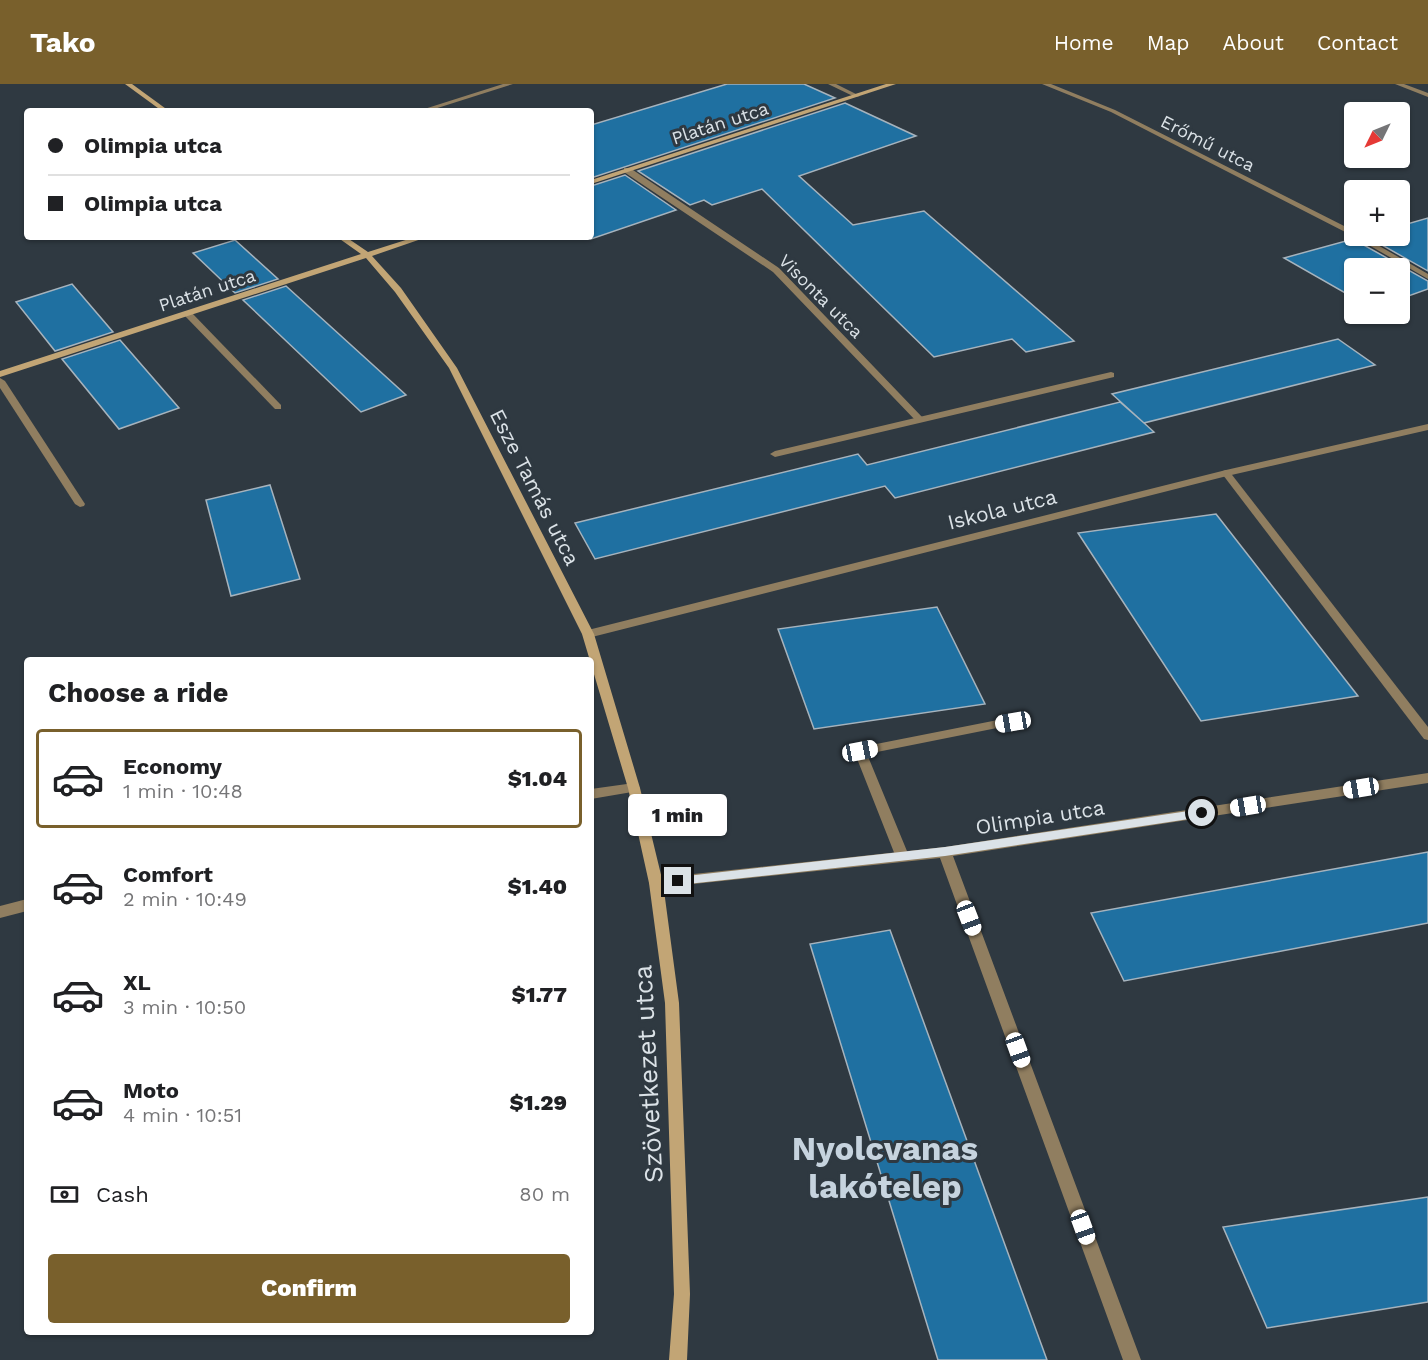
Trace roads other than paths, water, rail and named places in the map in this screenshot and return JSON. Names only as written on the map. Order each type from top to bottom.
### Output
[{"type":"street","points":[[129,84],[162,108]]},
{"type":"street","points":[[431,108],[510,84]]},
{"type":"street","points":[[831,84],[857,96]]},
{"type":"street","name":"Platán utca","points":[[594,181],[893,84]]},
{"type":"street","name":"Erőmű utca","points":[[1045,84],[1113,111],[1344,229]]},
{"type":"street","points":[[1398,84],[1428,95]]},
{"type":"street","name":"Visonta utca","points":[[627,170],[776,270],[920,420]]},
{"type":"street","name":"Esze Tamás utca","points":[[345,240],[367,255],[398,290],[453,368],[588,633],[634,788]]},
{"type":"street","name":"Platán utca","points":[[0,374],[414,240]]},
{"type":"street","name":"Erőmű utca","points":[[1375,246],[1428,277]]},
{"type":"street","points":[[188,314],[278,406]]},
{"type":"street","points":[[774,453],[1111,375]]},
{"type":"street","points":[[0,381],[80,504]]},
{"type":"street","name":"Iskola utca","points":[[588,633],[1226,473],[1428,427]]},
{"type":"street","points":[[1226,473],[1428,736]]},
{"type":"street","points":[[902,856],[860,751],[1013,722]]},
{"type":"street","name":"Olimpia utca","points":[[656,883],[945,852],[1428,778]]},
{"type":"street","points":[[594,794],[634,788]]},
{"type":"street","name":"Szövetkezet utca","points":[[634,788],[656,883],[672,1003],[682,1294],[678,1360]]},
{"type":"street","points":[[945,852],[1132,1360]]},
{"type":"street","points":[[0,912],[24,906]]},
{"type":"district","name":"Nyolcvanas lakótelep","points":[[885,1167]]}]
